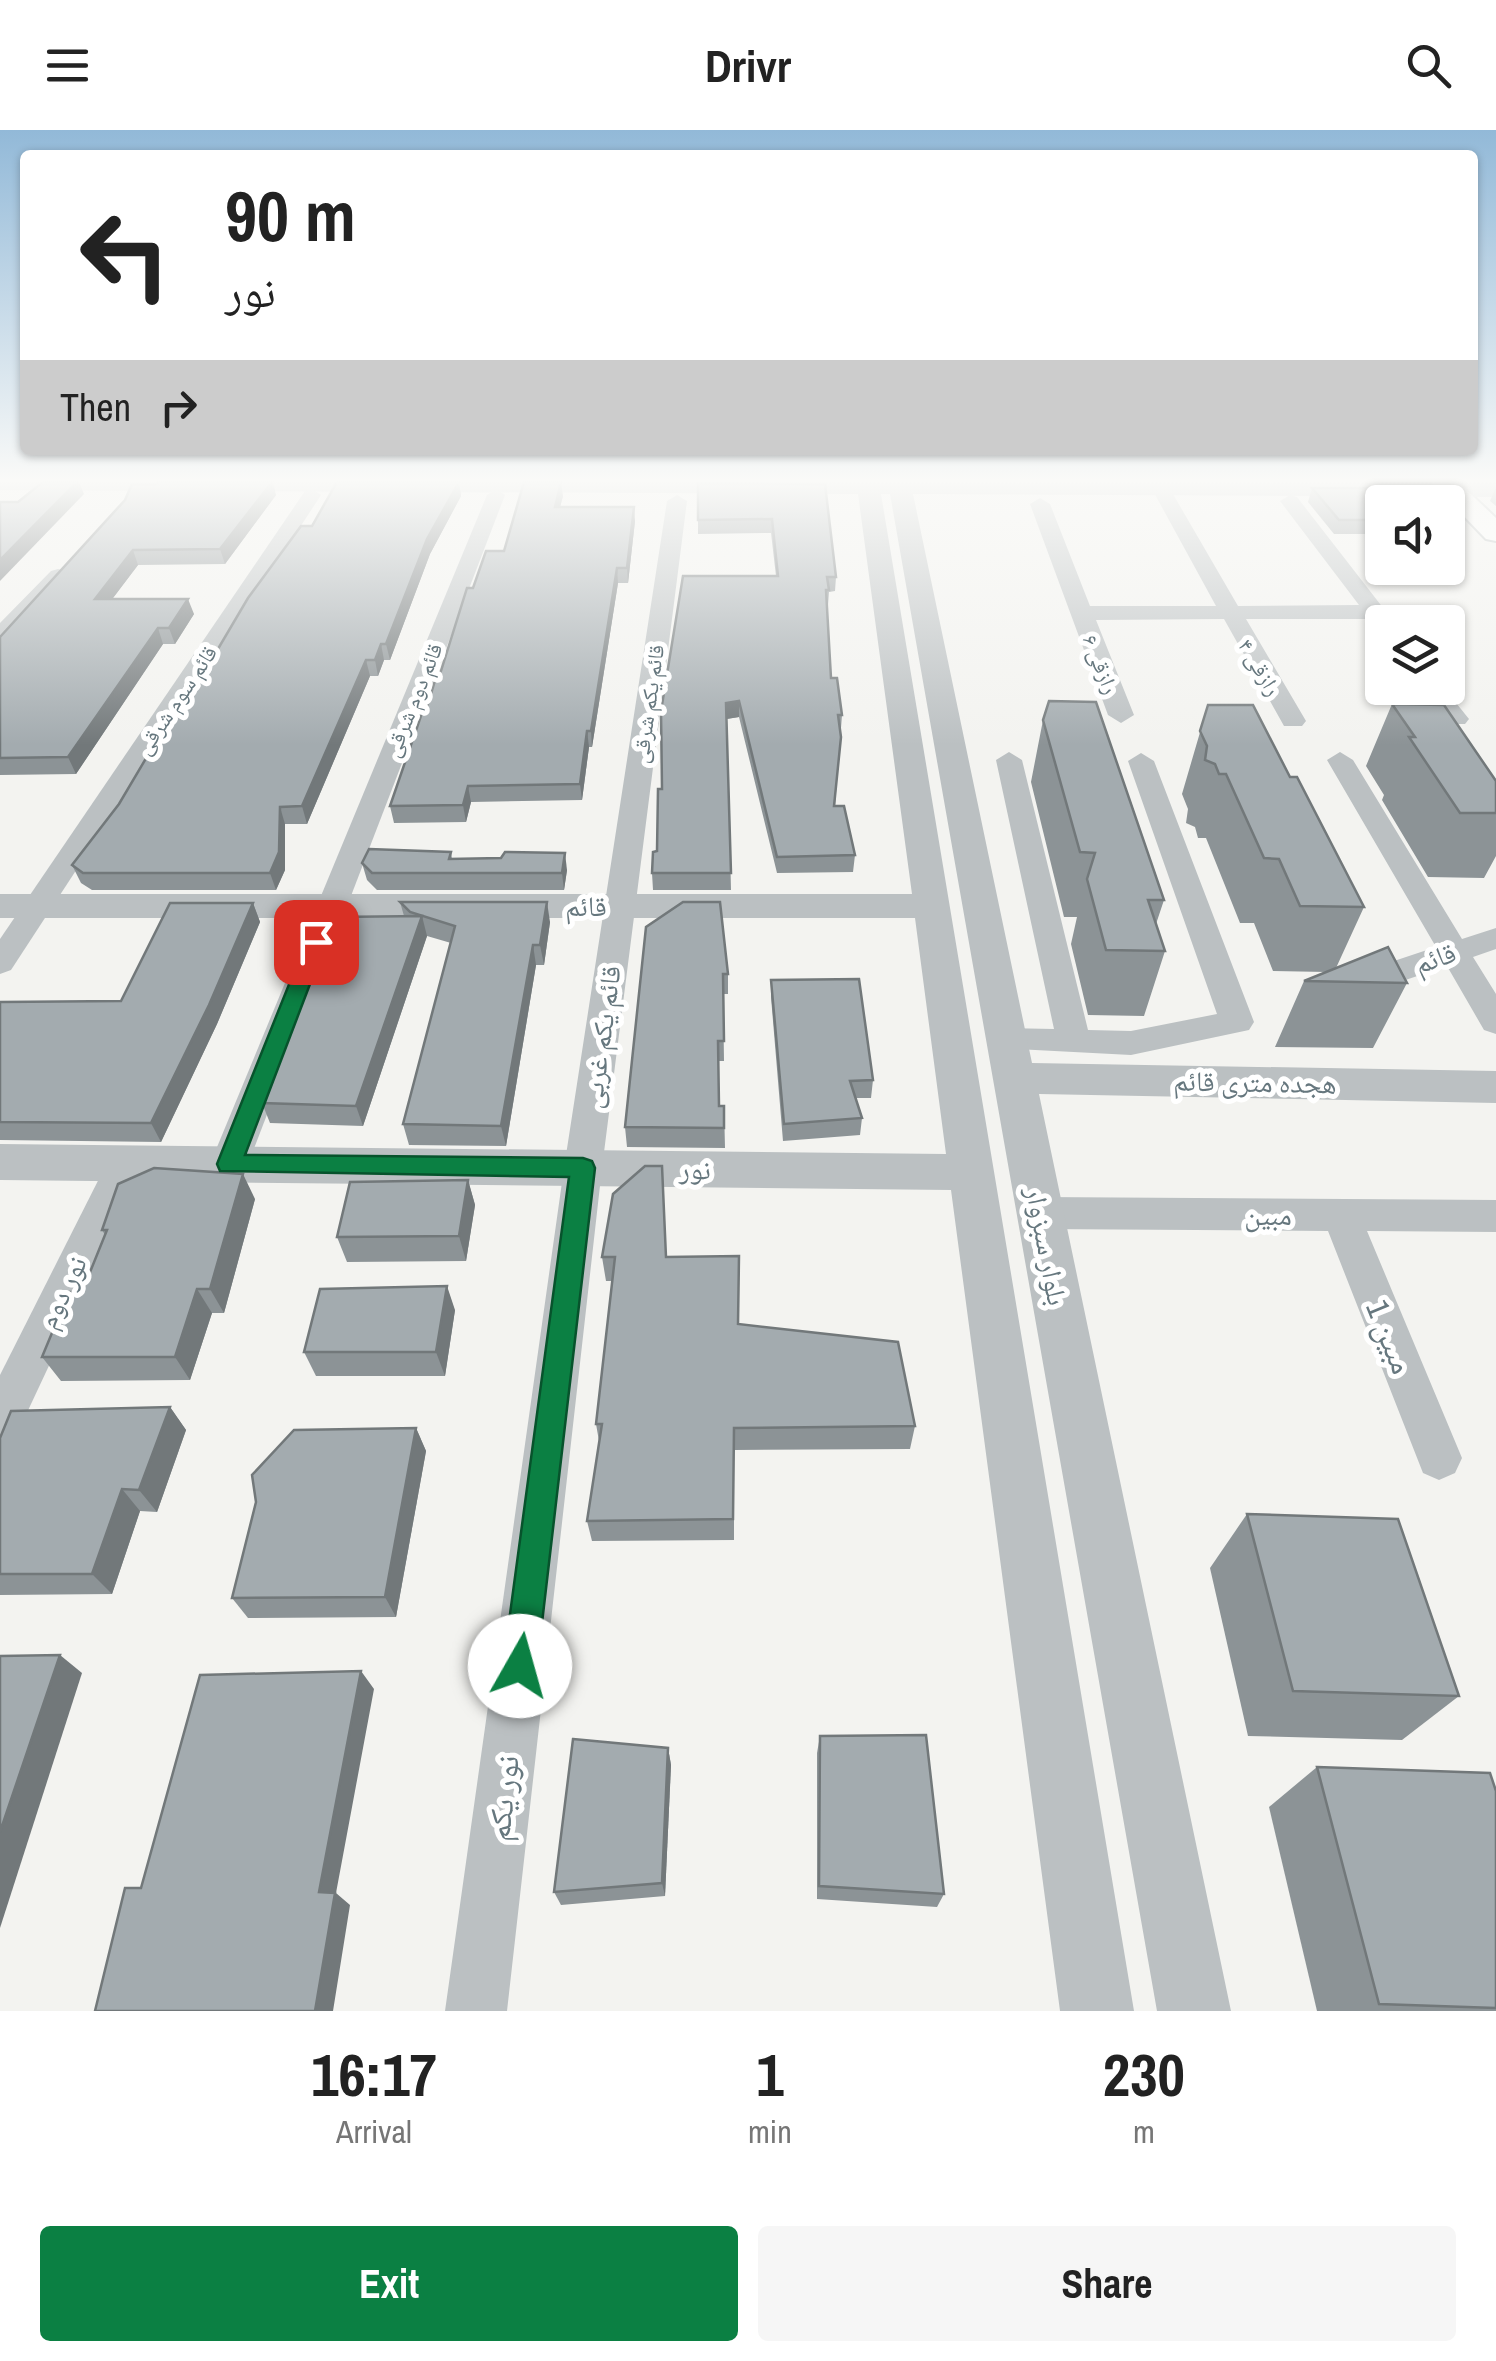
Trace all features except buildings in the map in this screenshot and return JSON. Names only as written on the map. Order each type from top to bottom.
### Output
[{"type":"street","points":[[0,636],[62,570]]},
{"type":"street","name":"قائم سوم شرقی","points":[[0,964],[262,570]]},
{"type":"street","name":"قائم دوم شرقی","points":[[229,1164],[466,570]]},
{"type":"street","name":"قائم یکم شرقی","points":[[619,906],[667,570]]},
{"type":"street","points":[[893,570],[931,906],[1097,2011]]},
{"type":"street","name":"بلوار سبزوار","points":[[903,570],[1010,1058],[1194,2011]]},
{"type":"street","name":"رازقی ۶","points":[[1065,570],[1121,715]]},
{"type":"street","name":"رازقی ۴","points":[[1205,570],[1293,722]]},
{"type":"street","points":[[1343,570],[1371,605]]},
{"type":"street","points":[[1081,613],[1365,617]]},
{"type":"street","points":[[1446,705],[1456,718]]},
{"type":"street","points":[[1009,760],[1074,1042]]},
{"type":"street","points":[[1340,760],[1496,1022]]},
{"type":"street","points":[[1010,1058],[1074,1042],[1131,1043],[1237,1022],[1141,761]]},
{"type":"street","name":"قائم","points":[[0,906],[931,906]]},
{"type":"street","name":"قائم یکم غربی","points":[[583,1168],[619,906]]},
{"type":"street","name":"قائم","points":[[1317,999],[1496,938]]},
{"type":"street","name":"هجده متری قائم","points":[[1010,1058],[1496,1087]]},
{"type":"street","name":"نور","points":[[0,1162],[971,1172]]},
{"type":"street","name":"نور دوم","points":[[0,1422],[125,1163]]},
{"type":"street","name":"نور یکم","points":[[476,2011],[583,1168]]},
{"type":"street","name":"مبین","points":[[1040,1213],[1496,1216]]},
{"type":"street","name":"مبین 1","points":[[1341,1215],[1439,1458]]},
{"type":"route","points":[[316,942],[229,1164],[583,1168],[520,1666]]}]
